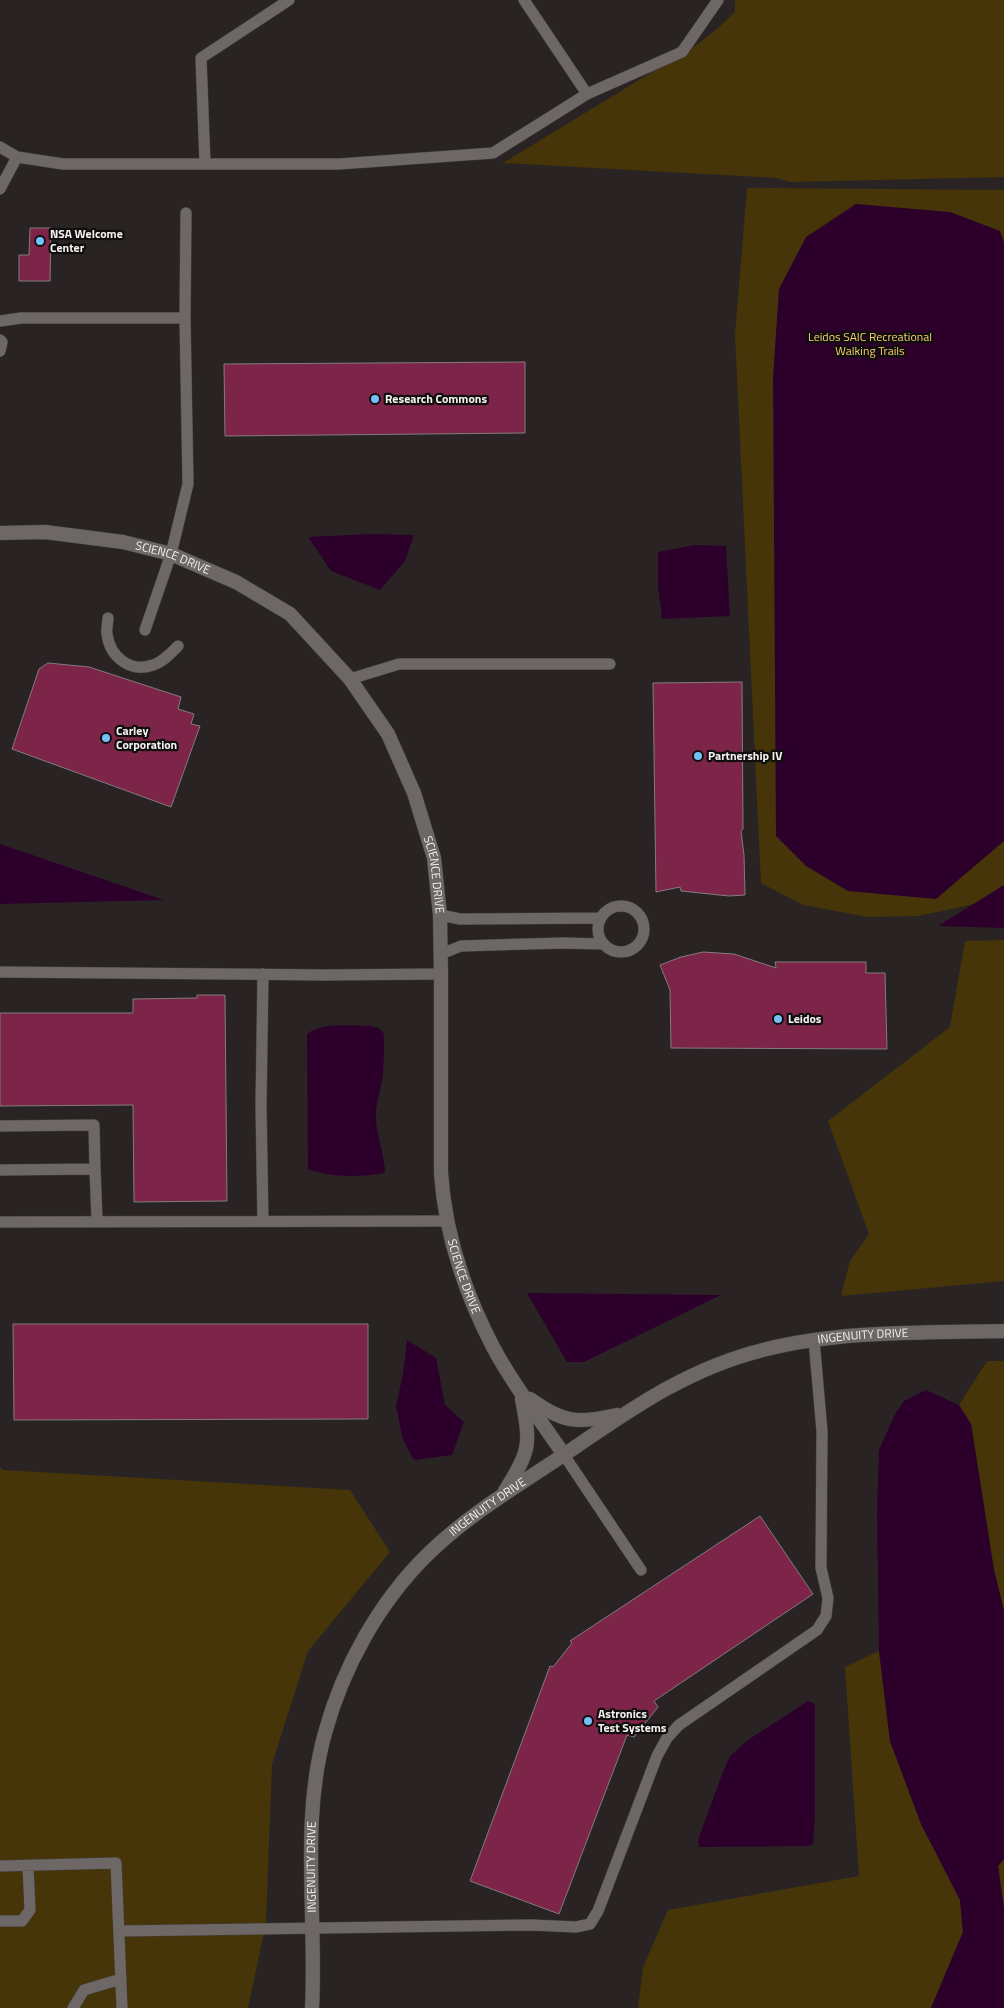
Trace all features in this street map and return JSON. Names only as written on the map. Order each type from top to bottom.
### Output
[{"type":"street","name":"SCIENCE DRIVE","points":[[0,533],[45,532],[123,542],[171,554],[236,582],[290,614],[350,679],[388,734],[414,794],[434,858],[440,914],[442,974],[442,1173],[448,1221],[461,1271],[476,1311],[494,1348],[521,1393],[564,1454]]},
{"type":"street","name":"INGENUITY DRIVE","points":[[312,2008],[311,1840],[315,1780],[324,1734],[344,1677],[361,1644],[397,1589],[427,1554],[476,1514],[624,1414],[666,1387],[711,1366],[762,1350],[814,1340],[868,1335],[1004,1331]]},
{"type":"street","points":[[521,1393],[550,1414],[570,1420],[592,1420],[624,1414]]},
{"type":"street","points":[[502,1496],[522,1463],[528,1444],[528,1430],[521,1393]]},
{"type":"lane","points":[[205,164],[201,58],[290,0]]},
{"type":"lane","points":[[524,0],[587,94]]},
{"type":"lane","points":[[0,147],[17,157],[63,164],[339,164],[493,153],[587,94],[682,52],[718,0]]},
{"type":"lane","points":[[0,189],[17,157]]},
{"type":"lane","points":[[145,630],[171,554],[188,484],[185,318],[186,213]]},
{"type":"lane","points":[[0,321],[21,318],[185,318]]},
{"type":"lane","points":[[0,340],[2,342],[0,351]]},
{"type":"lane","points":[[108,618],[107,634],[111,647],[121,661],[134,668],[153,665],[163,660],[178,646]]},
{"type":"lane","points":[[350,679],[399,664],[610,664]]},
{"type":"lane","points":[[441,954],[461,946],[563,943],[604,944],[616,951],[630,949],[637,945],[641,938],[643,924],[640,916],[635,911],[620,906],[608,910],[600,918],[598,932],[604,944]]},
{"type":"lane","points":[[440,914],[460,920],[600,918]]},
{"type":"lane","points":[[0,972],[442,974]]},
{"type":"lane","points":[[263,974],[261,1106],[263,1221]]},
{"type":"lane","points":[[0,1126],[94,1126],[97,1220]]},
{"type":"lane","points":[[0,1170],[95,1169]]},
{"type":"lane","points":[[0,1222],[97,1220],[448,1221]]},
{"type":"lane","points":[[119,1931],[532,1925],[576,1927],[587,1925],[592,1921],[657,1756],[667,1738],[679,1725],[818,1630],[826,1616],[828,1598],[821,1568],[822,1431],[814,1340]]},
{"type":"lane","points":[[564,1454],[640,1570]]},
{"type":"lane","points":[[0,1866],[116,1863],[122,2008]]},
{"type":"lane","points":[[0,1921],[22,1921],[30,1910],[28,1866]]},
{"type":"lane","points":[[73,2008],[84,1990],[121,1979]]},
{"type":"green space","points":[[735,0],[1004,0],[1004,177],[791,182],[776,178],[503,163],[698,44],[735,12]]},
{"type":"green space","name":"Leidos SAIC Recreational Walking Trails","points":[[747,188],[1004,190],[1004,898],[918,916],[868,917],[803,905],[761,883],[735,335]]},
{"type":"green space","points":[[1004,940],[1004,1281],[841,1296],[850,1261],[869,1234],[828,1121],[950,1027],[965,941]]},
{"type":"green space","points":[[987,1361],[1004,1361],[1004,1611],[994,1570],[971,1424],[959,1405]]},
{"type":"green space","points":[[0,1467],[3,1470],[350,1490],[390,1552],[308,1651],[272,1764],[266,1923],[248,2008],[0,2008]]},
{"type":"green space","points":[[879,1651],[890,1741],[921,1824],[960,1900],[963,1932],[931,2008],[638,2008],[643,1967],[668,1910],[859,1876],[845,1667]]},
{"type":"green space","points":[[1004,1859],[1004,1909],[998,1866]]},
{"type":"shaded area","name":"Leidos SAIC Recreational Walking Trails","points":[[856,204],[950,212],[1000,231],[1004,243],[1004,841],[936,899],[848,891],[806,866],[776,836],[773,377],[779,289],[806,237]]},
{"type":"shaded area","points":[[370,534],[414,535],[405,561],[380,590],[331,571],[308,537]]},
{"type":"shaded area","points":[[695,545],[726,546],[730,616],[662,619],[658,585],[658,552]]},
{"type":"shaded area","points":[[0,844],[164,900],[0,904]]},
{"type":"shaded area","points":[[1004,885],[1004,928],[938,926]]},
{"type":"shaded area","points":[[329,1026],[370,1026],[379,1028],[384,1034],[383,1073],[376,1119],[385,1173],[346,1176],[326,1174],[308,1169],[307,1034],[313,1030]]},
{"type":"shaded area","points":[[527,1293],[721,1295],[584,1362],[567,1362]]},
{"type":"shaded area","points":[[407,1340],[436,1358],[445,1405],[464,1422],[452,1455],[414,1460],[403,1440],[396,1406],[403,1374]]},
{"type":"shaded area","points":[[926,1390],[959,1405],[971,1424],[994,1570],[1004,1611],[1004,1859],[998,1866],[1004,1909],[1004,2008],[931,2008],[963,1932],[960,1900],[921,1824],[890,1741],[879,1651],[877,1512],[879,1450],[895,1414],[904,1401]]},
{"type":"shaded area","points":[[808,1701],[814,1703],[815,1708],[815,1816],[813,1844],[808,1846],[699,1847],[698,1840],[730,1756],[748,1740]]},
{"type":"building","name":"NSA Welcome Center","points":[[30,228],[51,228],[50,281],[19,281],[19,255],[29,255]]},
{"type":"building","name":"Research Commons","points":[[525,362],[525,433],[225,436],[224,364]]},
{"type":"building","name":"Carley Corporation","points":[[48,663],[89,667],[181,697],[178,709],[194,714],[191,724],[200,726],[171,807],[12,749],[39,669]]},
{"type":"building","name":"Partnership IV","points":[[742,682],[743,829],[741,831],[745,895],[729,896],[681,891],[680,887],[656,892],[653,683]]},
{"type":"building","name":"Leidos","points":[[703,952],[734,954],[776,968],[775,962],[866,962],[866,973],[885,973],[887,1049],[671,1048],[670,990],[660,965],[681,957]]},
{"type":"building","points":[[197,995],[225,995],[227,1201],[134,1202],[133,1105],[0,1106],[0,1013],[133,1013],[133,999],[197,998]]},
{"type":"building","points":[[13,1324],[368,1324],[368,1419],[14,1420]]},
{"type":"building","name":"Astronics Test Systems","points":[[760,1516],[813,1594],[654,1701],[658,1707],[634,1737],[627,1735],[559,1914],[470,1881],[550,1666],[553,1667],[572,1643],[570,1641]]},
{"type":"place","name":"NSA Welcome Center","points":[[40,241]]},
{"type":"place","name":"Research Commons","points":[[375,399]]},
{"type":"place","name":"Carley Corporation","points":[[106,738]]},
{"type":"place","name":"Partnership IV","points":[[698,756]]},
{"type":"place","name":"Leidos","points":[[778,1019]]},
{"type":"place","name":"Astronics Test Systems","points":[[588,1721]]}]
